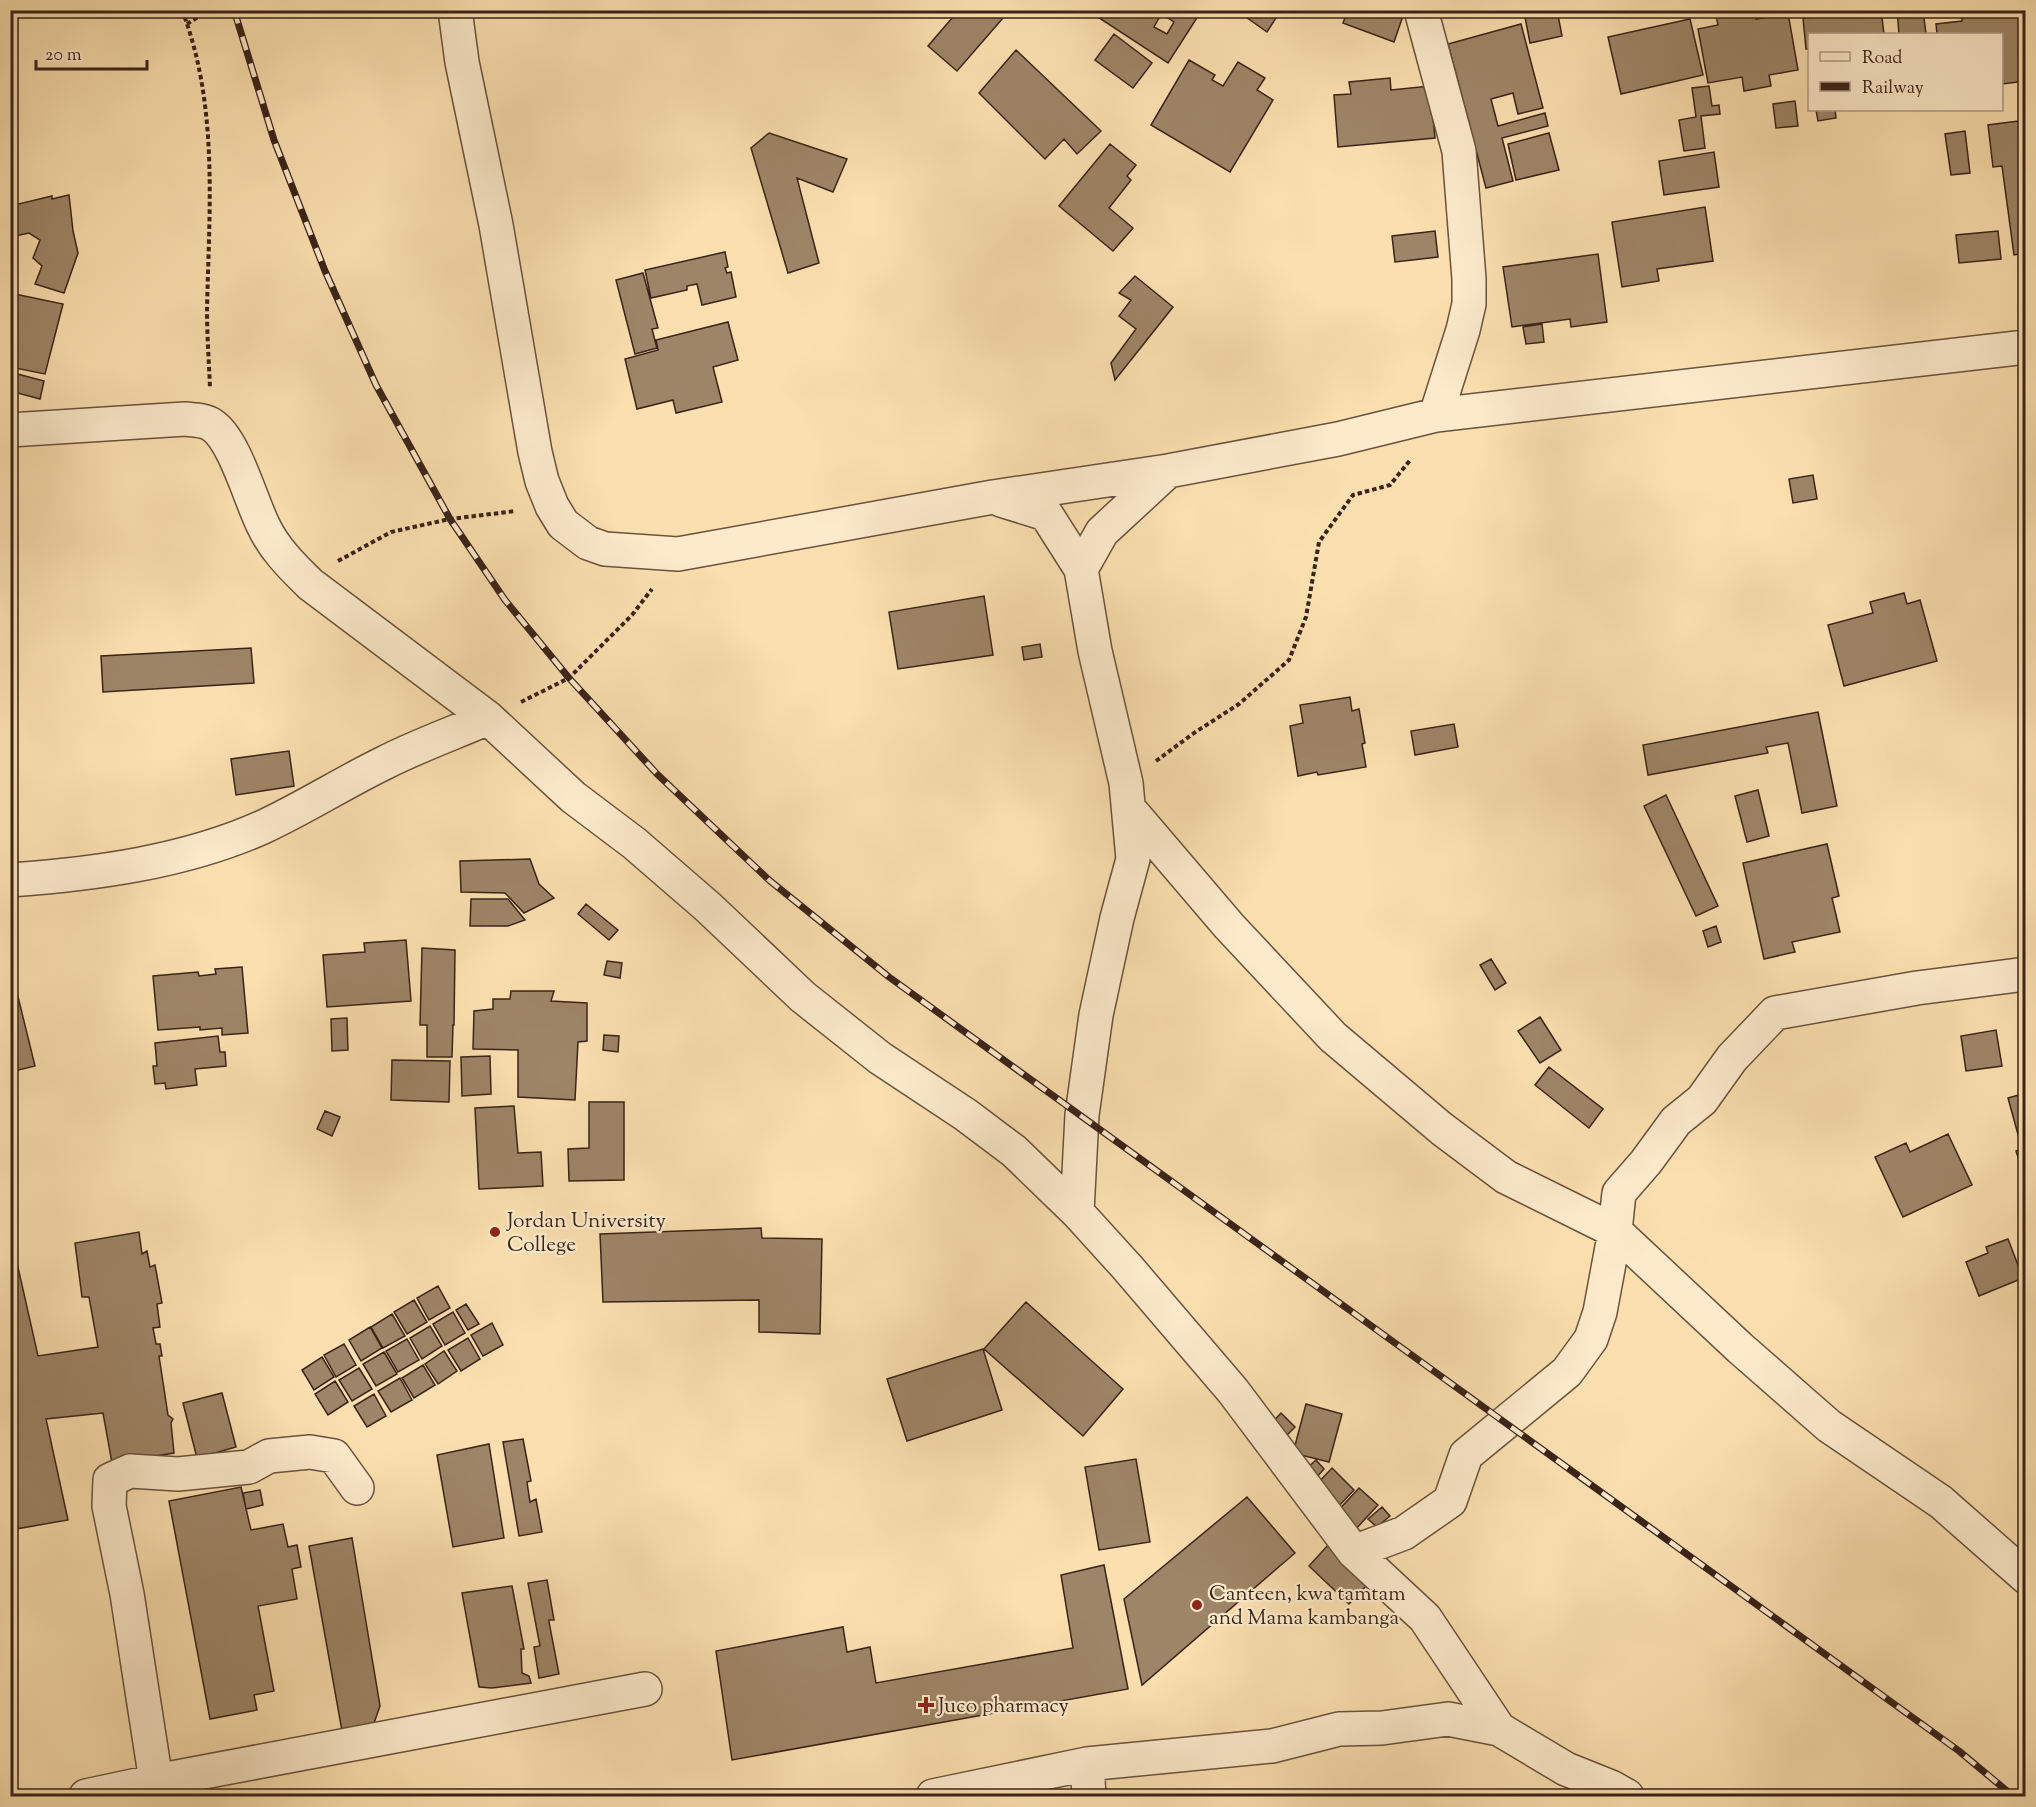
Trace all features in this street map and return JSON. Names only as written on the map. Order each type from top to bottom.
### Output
[{"type":"street","points":[[455,10],[469,102],[496,225],[542,481],[552,506],[563,524],[588,543],[605,549],[678,554],[993,497],[1168,471],[1338,439],[1436,414],[2025,347]]},
{"type":"street","points":[[1422,10],[1459,151],[1469,279],[1469,304],[1463,330],[1436,414]]},
{"type":"street","points":[[10,430],[185,419],[211,424],[221,433],[234,456],[264,529],[287,562],[310,584],[488,718],[573,797],[634,843],[708,907],[803,997],[880,1058],[966,1115],[1014,1151],[1077,1212],[1233,1392],[1354,1552],[1425,1618],[1499,1729]]},
{"type":"street","points":[[1082,568],[1102,532],[1168,471]]},
{"type":"street","points":[[993,497],[1046,514],[1082,568],[1095,651],[1128,797],[1133,859],[1117,918],[1096,1015],[1082,1115],[1077,1212]]},
{"type":"street","points":[[10,880],[119,867],[204,848],[263,826],[387,761],[488,718]]},
{"type":"street","points":[[1128,797],[1229,926],[1334,1037],[1442,1129],[1506,1177],[1615,1231],[1740,1348],[1829,1426],[1941,1502],[2025,1577]]},
{"type":"street","points":[[1354,1552],[1404,1533],[1450,1501],[1466,1455],[1567,1372],[1591,1339],[1600,1312],[1615,1231],[1619,1193],[1646,1162],[1676,1121],[1702,1100],[1732,1058],[1775,1012],[1917,988],[2025,974]]},
{"type":"street","points":[[158,1789],[127,1594],[109,1506],[111,1480],[130,1471],[178,1474],[249,1467],[269,1456],[310,1452],[334,1456],[357,1488]]},
{"type":"street","points":[[86,1797],[158,1789],[645,1689]]},
{"type":"street","points":[[933,1797],[1088,1764],[1272,1746],[1339,1730],[1382,1728],[1448,1719],[1499,1729],[1566,1769],[1611,1787],[1627,1797]]},
{"type":"street","points":[[1088,1764],[1089,1797]]},
{"type":"path","points":[[182,10],[203,96],[210,153],[210,250],[207,311],[211,424]]},
{"type":"path","points":[[187,24],[209,10]]},
{"type":"path","points":[[1128,797],[1194,733],[1239,704],[1289,660],[1306,617],[1319,542],[1353,495],[1390,485],[1424,444],[1436,414]]},
{"type":"path","points":[[310,584],[342,557],[391,532],[450,519],[552,506]]},
{"type":"path","points":[[488,718],[569,678],[632,615],[678,554]]},
{"type":"building","points":[[959,10],[1010,10],[957,71],[928,46]]},
{"type":"building","points":[[1087,10],[1147,10],[1159,18],[1154,27],[1167,34],[1174,22],[1168,18],[1173,10],[1202,10],[1168,63]]},
{"type":"building","points":[[1236,10],[1281,10],[1267,32]]},
{"type":"building","points":[[1348,10],[1405,10],[1394,42],[1343,23]]},
{"type":"building","points":[[1557,10],[1562,36],[1530,43],[1524,12]]},
{"type":"building","points":[[1574,10],[1593,10],[1594,13],[1575,16]]},
{"type":"building","points":[[1655,10],[1672,10],[1666,12],[1667,15],[1656,17]]},
{"type":"building","points":[[1715,10],[1755,10],[1756,19],[1788,13],[1798,70],[1769,75],[1771,86],[1744,91],[1742,77],[1708,83],[1698,29],[1718,25]]},
{"type":"building","points":[[1813,10],[1881,10],[1884,33],[1808,33],[1808,49],[1806,49],[1803,18],[1814,17]]},
{"type":"building","points":[[1897,10],[1923,10],[1926,33],[1899,33]]},
{"type":"building","points":[[1961,10],[2026,10],[2026,81],[2003,84],[2003,33],[1937,33],[1936,24],[1962,21]]},
{"type":"building","points":[[1690,19],[1703,75],[1621,94],[1608,37]]},
{"type":"building","points":[[1521,24],[1543,108],[1518,114],[1513,93],[1491,99],[1498,126],[1545,113],[1548,126],[1502,138],[1513,181],[1486,188],[1448,44]]},
{"type":"building","points":[[1114,34],[1152,63],[1133,88],[1095,60]]},
{"type":"building","points":[[1016,50],[1101,131],[1077,154],[1064,139],[1045,159],[979,93]]},
{"type":"building","points":[[1189,60],[1215,75],[1212,80],[1223,86],[1238,62],[1265,78],[1257,90],[1273,100],[1230,172],[1151,125]]},
{"type":"building","points":[[1390,78],[1391,90],[1430,86],[1435,138],[1338,147],[1334,95],[1351,94],[1349,82]]},
{"type":"building","points":[[1709,86],[1712,106],[1719,105],[1720,114],[1701,116],[1705,148],[1684,151],[1679,120],[1696,117],[1692,88]]},
{"type":"building","points":[[1795,101],[1798,126],[1776,128],[1773,104]]},
{"type":"building","points":[[1816,111],[1835,111],[1836,118],[1818,121]]},
{"type":"building","points":[[2026,120],[2026,253],[2014,255],[2002,166],[1993,167],[1988,125]]},
{"type":"building","points":[[1965,131],[1970,173],[1951,175],[1945,134]]},
{"type":"building","points":[[769,133],[847,159],[833,192],[797,178],[819,263],[788,273],[751,148]]},
{"type":"building","points":[[1549,133],[1559,170],[1516,180],[1508,144]]},
{"type":"building","points":[[1110,144],[1136,165],[1127,176],[1131,180],[1109,208],[1133,228],[1113,251],[1059,206]]},
{"type":"building","points":[[1714,152],[1719,187],[1664,195],[1659,161]]},
{"type":"building","points":[[69,195],[78,253],[64,293],[35,284],[42,266],[33,258],[40,240],[29,233],[10,237],[10,206],[52,196],[52,199]]},
{"type":"building","points":[[1705,207],[1713,261],[1657,269],[1659,281],[1622,287],[1612,222]]},
{"type":"building","points":[[1435,231],[1438,257],[1395,262],[1392,236]]},
{"type":"building","points":[[1998,231],[2001,259],[1959,263],[1956,235]]},
{"type":"building","points":[[725,252],[728,267],[725,268],[727,273],[731,272],[736,297],[702,305],[697,284],[687,286],[687,290],[651,298],[645,270]]},
{"type":"building","points":[[1598,254],[1607,322],[1571,327],[1570,319],[1512,327],[1503,267]]},
{"type":"building","points":[[643,273],[658,328],[652,329],[657,348],[635,354],[616,280]]},
{"type":"building","points":[[1135,276],[1173,307],[1115,380],[1111,363],[1136,329],[1119,316],[1131,300],[1119,293]]},
{"type":"building","points":[[10,293],[63,304],[45,374],[10,367]]},
{"type":"building","points":[[728,322],[738,360],[713,367],[722,402],[676,413],[673,400],[637,409],[625,359],[658,350],[656,340]]},
{"type":"building","points":[[1542,324],[1544,342],[1526,344],[1523,327]]},
{"type":"building","points":[[10,372],[44,381],[40,399],[10,391]]},
{"type":"building","points":[[1813,475],[1817,499],[1793,503],[1789,479]]},
{"type":"building","points":[[1904,593],[1907,604],[1920,600],[1937,661],[1844,686],[1828,625],[1873,613],[1870,602]]},
{"type":"building","points":[[984,596],[993,655],[898,669],[889,612]]},
{"type":"building","points":[[1040,644],[1042,657],[1024,660],[1022,647]]},
{"type":"building","points":[[251,648],[254,683],[103,692],[101,656]]},
{"type":"building","points":[[1350,697],[1352,711],[1359,709],[1365,743],[1362,744],[1366,767],[1298,776],[1290,726],[1303,723],[1300,705]]},
{"type":"building","points":[[1818,712],[1837,806],[1802,813],[1788,743],[1766,747],[1768,753],[1648,775],[1643,745]]},
{"type":"building","points":[[1454,724],[1458,747],[1415,755],[1411,731]]},
{"type":"building","points":[[289,751],[294,786],[236,795],[231,759]]},
{"type":"building","points":[[1758,790],[1769,836],[1747,842],[1735,796]]},
{"type":"building","points":[[1666,795],[1718,906],[1696,916],[1644,806]]},
{"type":"building","points":[[1827,844],[1839,896],[1832,898],[1840,932],[1792,942],[1795,952],[1764,959],[1743,863]]},
{"type":"building","points":[[530,859],[539,884],[554,898],[524,913],[505,893],[461,892],[460,861]]},
{"type":"building","points":[[471,899],[508,899],[525,920],[508,926],[470,926]]},
{"type":"building","points":[[586,904],[618,930],[609,940],[578,914]]},
{"type":"building","points":[[1716,926],[1721,942],[1708,947],[1703,931]]},
{"type":"building","points":[[406,940],[411,1001],[327,1007],[323,955],[365,952],[364,943]]},
{"type":"building","points":[[422,948],[455,950],[452,1057],[427,1057],[427,1025],[420,1025]]},
{"type":"building","points":[[1491,959],[1506,983],[1495,990],[1480,965]]},
{"type":"building","points":[[607,961],[622,963],[620,978],[604,975]]},
{"type":"building","points":[[10,964],[35,1066],[10,1072]]},
{"type":"building","points":[[242,967],[248,1033],[222,1035],[222,1028],[200,1030],[200,1027],[158,1030],[153,976],[198,972],[199,976],[216,974],[215,969]]},
{"type":"building","points":[[511,991],[554,991],[551,1001],[587,1003],[587,1041],[578,1042],[575,1100],[518,1097],[518,1050],[473,1049],[474,1011],[493,1009],[493,999],[510,999]]},
{"type":"building","points":[[1540,1017],[1561,1050],[1540,1063],[1518,1031]]},
{"type":"building","points":[[347,1018],[348,1050],[332,1051],[331,1019]]},
{"type":"building","points":[[1996,1030],[2002,1066],[1966,1071],[1961,1036]]},
{"type":"building","points":[[604,1035],[619,1036],[618,1052],[603,1050]]},
{"type":"building","points":[[218,1036],[220,1052],[225,1052],[226,1066],[195,1069],[197,1085],[166,1089],[165,1083],[155,1084],[153,1066],[157,1066],[155,1043]]},
{"type":"building","points":[[490,1056],[491,1094],[462,1096],[461,1057]]},
{"type":"building","points":[[392,1060],[450,1061],[449,1102],[391,1100]]},
{"type":"building","points":[[1549,1067],[1603,1109],[1589,1128],[1535,1085]]},
{"type":"building","points":[[2026,1085],[2026,1176],[2024,1176],[2016,1151],[2022,1149],[2008,1098],[2022,1094],[2021,1086]]},
{"type":"building","points":[[589,1102],[624,1102],[624,1180],[569,1181],[568,1149],[589,1148]]},
{"type":"building","points":[[514,1106],[518,1153],[541,1152],[543,1186],[479,1189],[475,1108]]},
{"type":"building","points":[[325,1111],[340,1117],[332,1136],[317,1129]]},
{"type":"building","points":[[1948,1134],[1972,1185],[1903,1217],[1875,1157],[1906,1143],[1910,1152]]},
{"type":"building","points":[[761,1228],[762,1238],[822,1239],[820,1334],[759,1332],[759,1300],[603,1302],[600,1234]]},
{"type":"building","points":[[139,1232],[142,1254],[147,1251],[150,1267],[155,1265],[162,1303],[157,1304],[160,1327],[153,1328],[156,1344],[160,1344],[162,1356],[159,1356],[168,1415],[173,1419],[171,1423],[174,1453],[112,1463],[103,1413],[46,1419],[68,1520],[10,1530],[10,1255],[15,1254],[38,1356],[98,1347],[89,1297],[82,1297],[75,1243]]},
{"type":"building","points":[[2008,1239],[2023,1278],[1979,1296],[1966,1262],[1988,1253],[1986,1247]]},
{"type":"building","points":[[438,1286],[450,1308],[429,1320],[417,1298]]},
{"type":"building","points":[[414,1300],[427,1322],[407,1334],[394,1312]]},
{"type":"building","points":[[1026,1302],[1123,1389],[1083,1436],[984,1349]]},
{"type":"building","points":[[466,1304],[479,1324],[468,1330],[456,1310]]},
{"type":"building","points":[[453,1312],[465,1333],[445,1345],[433,1324]]},
{"type":"building","points":[[392,1314],[405,1336],[383,1348],[371,1327]]},
{"type":"building","points":[[492,1323],[503,1345],[483,1356],[471,1335]]},
{"type":"building","points":[[430,1326],[442,1346],[422,1359],[410,1338]]},
{"type":"building","points":[[370,1327],[382,1348],[361,1361],[349,1340]]},
{"type":"building","points":[[468,1338],[480,1359],[461,1371],[448,1350]]},
{"type":"building","points":[[407,1339],[419,1360],[398,1372],[386,1351]]},
{"type":"building","points":[[344,1344],[356,1365],[336,1377],[324,1355]]},
{"type":"building","points":[[983,1349],[1002,1410],[907,1441],[887,1379]]},
{"type":"building","points":[[444,1351],[457,1371],[438,1384],[425,1364]]},
{"type":"building","points":[[384,1352],[397,1374],[376,1386],[363,1364]]},
{"type":"building","points":[[322,1357],[334,1377],[314,1390],[302,1370]]},
{"type":"building","points":[[423,1365],[435,1385],[414,1398],[402,1378]]},
{"type":"building","points":[[359,1368],[372,1389],[352,1401],[339,1380]]},
{"type":"building","points":[[400,1378],[412,1400],[391,1412],[378,1391]]},
{"type":"building","points":[[335,1381],[348,1402],[328,1415],[315,1394]]},
{"type":"building","points":[[222,1393],[236,1447],[197,1458],[183,1403]]},
{"type":"building","points":[[374,1394],[386,1416],[367,1427],[354,1406]]},
{"type":"building","points":[[1306,1404],[1342,1414],[1329,1462],[1293,1453]]},
{"type":"building","points":[[1281,1413],[1295,1427],[1282,1440],[1268,1427]]},
{"type":"building","points":[[523,1439],[531,1481],[527,1482],[530,1502],[536,1499],[542,1532],[519,1536],[503,1442]]},
{"type":"building","points":[[489,1444],[504,1538],[453,1547],[437,1455]]},
{"type":"building","points":[[1136,1459],[1150,1542],[1099,1550],[1085,1467]]},
{"type":"building","points":[[1316,1460],[1324,1469],[1315,1479],[1305,1470]]},
{"type":"building","points":[[1332,1468],[1354,1490],[1337,1508],[1315,1486]]},
{"type":"building","points":[[241,1487],[251,1530],[283,1524],[288,1547],[297,1545],[301,1567],[292,1569],[297,1599],[258,1606],[274,1691],[254,1695],[257,1710],[210,1719],[169,1501]]},
{"type":"building","points":[[1359,1488],[1378,1505],[1354,1531],[1335,1514]]},
{"type":"building","points":[[260,1490],[263,1505],[246,1509],[243,1493]]},
{"type":"building","points":[[1247,1497],[1295,1553],[1142,1685],[1124,1599]]},
{"type":"building","points":[[1382,1507],[1390,1516],[1377,1527],[1368,1519]]},
{"type":"building","points":[[352,1538],[380,1706],[373,1726],[342,1731],[309,1546]]},
{"type":"building","points":[[1329,1544],[1369,1583],[1349,1604],[1309,1566]]},
{"type":"building","points":[[1104,1565],[1128,1689],[732,1760],[716,1651],[843,1627],[847,1652],[870,1647],[876,1683],[1073,1648],[1061,1575]]},
{"type":"building","points":[[547,1580],[554,1620],[549,1620],[549,1622],[559,1674],[539,1678],[534,1647],[540,1646],[528,1583]]},
{"type":"building","points":[[512,1586],[524,1649],[521,1649],[522,1673],[529,1676],[531,1683],[492,1688],[479,1687],[462,1593]]},
{"type":"railway","points":[[234,10],[274,140],[325,271],[376,385],[450,519],[505,600],[569,678],[657,774],[769,880],[889,977],[1959,1751],[2013,1796]]},
{"type":"place","name":"Jordan University College","points":[[495,1232]]},
{"type":"place","name":"Canteen, kwa tamtam and Mama kambanga","points":[[1197,1605]]},
{"type":"place","name":"Juco pharmacy","points":[[926,1705]]}]
